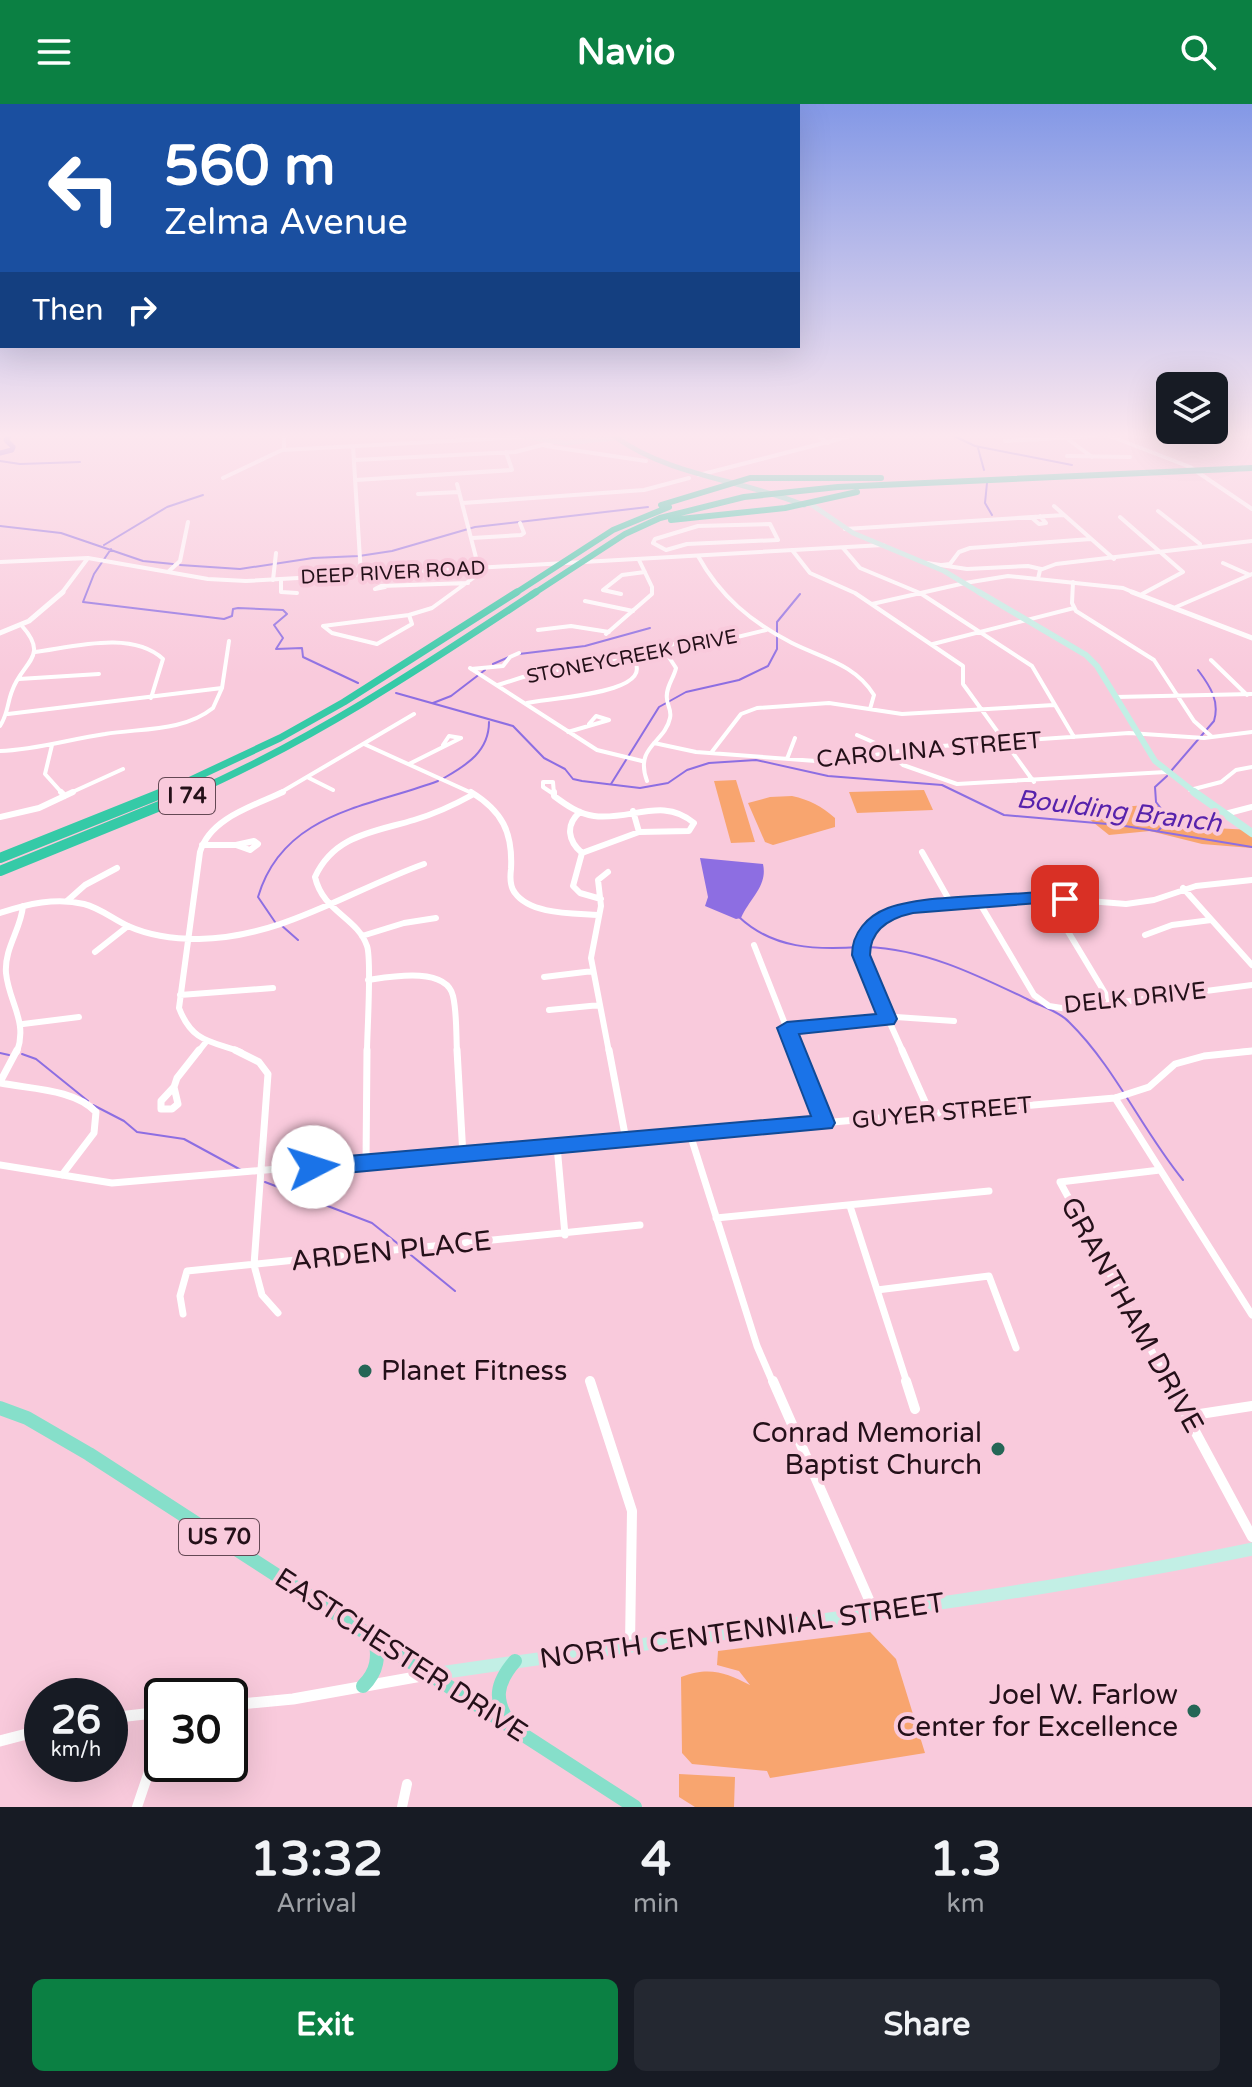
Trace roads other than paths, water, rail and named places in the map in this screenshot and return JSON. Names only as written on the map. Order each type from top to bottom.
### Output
[{"type":"highway","points":[[607,534],[637,515]]},
{"type":"highway","name":"I 74","points":[[0,858],[162,795],[280,738],[344,702],[607,534],[644,515]]},
{"type":"highway","name":"I 74","points":[[0,871],[158,809],[293,744],[358,707],[644,523],[669,515]]},
{"type":"highway","points":[[597,552],[665,521],[711,515]]},
{"type":"main road","points":[[826,515],[845,529],[943,568],[1092,660],[1136,733],[1166,772],[1252,833]]},
{"type":"main road","name":"EASTCHESTER DRIVE","points":[[0,1408],[27,1418],[89,1454],[635,1807]]},
{"type":"main road","name":"NORTH CENTENNIAL STREET","points":[[433,1674],[630,1645],[876,1615],[1125,1575],[1252,1549]]},
{"type":"main road","points":[[363,1686],[374,1675],[379,1661],[375,1637]]},
{"type":"main road","points":[[514,1730],[501,1712],[495,1694],[501,1678],[515,1661]]},
{"type":"street","points":[[358,515],[361,575]]},
{"type":"street","points":[[409,615],[412,624],[377,644],[332,633],[323,626],[409,615],[432,608],[479,575],[466,515]]},
{"type":"street","points":[[845,529],[1053,515]]},
{"type":"street","points":[[1065,515],[1114,559]]},
{"type":"street","points":[[1164,515],[1200,544]]},
{"type":"street","points":[[1031,517],[1037,523],[1046,523],[1040,516]]},
{"type":"street","points":[[1120,517],[1183,573],[1142,594]]},
{"type":"street","points":[[169,571],[180,561],[188,522]]},
{"type":"street","points":[[472,538],[521,535],[524,533],[520,523]]},
{"type":"street","points":[[770,524],[778,540],[687,544],[666,550],[653,543],[655,539],[679,531],[713,525],[770,524]]},
{"type":"street","points":[[713,525],[720,543]]},
{"type":"street","points":[[951,567],[959,552],[970,548],[1091,539]]},
{"type":"street","points":[[764,541],[769,552]]},
{"type":"street","points":[[943,568],[1028,566],[1041,569],[1200,544],[1250,542]]},
{"type":"street","name":"DEEP RIVER ROAD","points":[[0,562],[88,558],[221,581],[273,580],[883,545]]},
{"type":"street","points":[[843,548],[860,568],[920,593],[1035,668],[1074,737]]},
{"type":"street","points":[[792,550],[810,573],[872,604],[963,666],[963,684],[1034,782]]},
{"type":"street","points":[[273,580],[276,553]]},
{"type":"street","points":[[698,556],[719,590],[766,630],[856,672],[874,695],[870,709]]},
{"type":"street","points":[[0,633],[22,626],[46,612],[88,558]]},
{"type":"street","points":[[538,630],[571,626],[608,633],[653,592],[639,560]]},
{"type":"street","points":[[1223,563],[1251,574]]},
{"type":"street","points":[[1038,579],[1041,569]]},
{"type":"street","points":[[427,572],[428,584]]},
{"type":"street","points":[[621,594],[603,590],[627,574],[645,572]]},
{"type":"street","points":[[627,574],[631,584]]},
{"type":"street","points":[[1176,607],[1251,574]]},
{"type":"street","points":[[872,604],[999,576],[1073,582],[1116,587],[1142,594],[1252,638]]},
{"type":"street","points":[[281,579],[283,593],[297,593]]},
{"type":"street","points":[[1073,582],[1074,608]]},
{"type":"street","points":[[385,587],[468,583]]},
{"type":"street","points":[[585,601],[633,611]]},
{"type":"street","points":[[933,644],[1074,608],[1148,656],[1194,721],[1212,737]]},
{"type":"street","points":[[0,726],[8,714],[12,690],[35,652],[34,639],[22,626]]},
{"type":"street","name":"STONEYCREEK DRIVE","points":[[498,685],[523,677],[632,658],[663,648],[737,638],[766,630]]},
{"type":"street","points":[[0,751],[192,720],[216,706],[229,641]]},
{"type":"street","points":[[35,652],[117,644],[149,647],[159,652],[163,659],[151,698]]},
{"type":"street","points":[[647,781],[642,771],[642,761],[670,721],[666,697],[677,669],[663,648]]},
{"type":"street","points":[[519,653],[510,657],[503,666],[471,669],[608,755],[642,761]]},
{"type":"street","points":[[527,703],[618,689],[632,680],[637,672],[637,664],[632,658]]},
{"type":"street","points":[[1211,660],[1250,694]]},
{"type":"street","points":[[19,679],[99,674]]},
{"type":"street","points":[[8,714],[222,688]]},
{"type":"street","points":[[1116,697],[1250,694]]},
{"type":"street","points":[[711,753],[741,714],[753,709],[829,703],[902,714],[1054,705]]},
{"type":"street","points":[[278,1313],[262,1295],[254,1265],[268,1074],[255,1058],[206,1042],[181,1018],[180,995],[202,845],[208,833],[225,820],[309,778],[414,714]]},
{"type":"street","points":[[568,732],[589,724]]},
{"type":"street","name":"CAROLINA STREET","points":[[654,743],[711,753],[829,762],[927,747],[1136,733],[1212,737],[1252,732]]},
{"type":"street","points":[[857,735],[890,753],[903,765],[957,784],[1034,782],[1166,772]]},
{"type":"street","points":[[787,759],[795,738]]},
{"type":"street","points":[[364,744],[490,804],[505,822],[510,845],[508,881],[516,896],[546,911],[598,915]]},
{"type":"street","points":[[52,745],[45,774],[65,796]]},
{"type":"street","points":[[409,764],[443,745]]},
{"type":"street","points":[[1190,790],[1221,782],[1236,770],[1252,767]]},
{"type":"street","points":[[0,817],[26,812],[123,769]]},
{"type":"street","points":[[309,778],[333,790]]},
{"type":"street","points":[[552,793],[580,812],[603,817],[633,811],[668,810],[688,816],[694,823],[689,831],[639,832],[582,853]]},
{"type":"street","points":[[366,1163],[368,947],[362,936],[329,907],[317,891],[315,877],[324,857],[335,847],[359,835],[432,814],[472,795]]},
{"type":"street","points":[[1225,814],[1252,807]]},
{"type":"street","points":[[633,811],[639,832]]},
{"type":"street","points":[[580,812],[571,819],[569,829],[574,847],[582,853]]},
{"type":"street","points":[[202,845],[236,845]]},
{"type":"street","points":[[922,852],[952,905]]},
{"type":"street","points":[[582,853],[573,886],[580,893],[601,899]]},
{"type":"street","points":[[0,913],[23,906],[67,901],[94,907],[128,926],[162,936],[188,938],[257,933],[329,907],[399,872],[424,864]]},
{"type":"street","points":[[67,901],[85,885],[117,868]]},
{"type":"street","points":[[608,872],[598,880],[596,887],[601,899],[591,941],[593,971],[626,1140]]},
{"type":"street","points":[[930,1113],[862,961],[860,951],[865,934],[875,922],[891,913],[979,902],[1053,898],[1126,904],[1154,900],[1183,888],[1252,880]]},
{"type":"street","points":[[1183,888],[1252,965]]},
{"type":"street","points":[[1053,898],[1061,920],[1111,1003]]},
{"type":"street","name":"DELK DRIVE","points":[[979,902],[1038,999],[1062,1009],[1252,985]]},
{"type":"street","points":[[23,906],[23,923],[10,948],[6,968],[7,983],[23,1024],[18,1050],[0,1083],[85,1100],[94,1108],[98,1119],[95,1133],[62,1175]]},
{"type":"street","points":[[362,936],[404,923],[436,918]]},
{"type":"street","points":[[1145,935],[1172,925],[1211,920]]},
{"type":"street","points":[[95,952],[128,926]]},
{"type":"street","points":[[754,945],[824,1123]]},
{"type":"street","points":[[544,977],[593,971]]},
{"type":"street","points":[[368,980],[424,976],[441,981],[453,993],[463,1156]]},
{"type":"street","points":[[180,995],[273,988]]},
{"type":"street","points":[[549,1010],[600,1005]]},
{"type":"street","points":[[787,1028],[937,1016],[954,1021]]},
{"type":"street","points":[[23,1024],[79,1017]]},
{"type":"street","points":[[174,1087],[181,1070],[206,1042]]},
{"type":"street","name":"GUYER STREET","points":[[0,1165],[112,1183],[463,1156],[1115,1098],[1149,1087],[1175,1064],[1204,1056],[1252,1051]]},
{"type":"street","points":[[1115,1098],[1252,1315]]},
{"type":"street","points":[[690,1134],[757,1346],[876,1615]]},
{"type":"street","points":[[557,1146],[565,1235]]},
{"type":"street","name":"GRANTHAM DRIVE","points":[[1160,1170],[1060,1182],[1252,1537]]},
{"type":"street","points":[[716,1218],[989,1191]]},
{"type":"street","points":[[850,1206],[915,1409]]},
{"type":"street","name":"ARDEN PLACE","points":[[183,1314],[180,1296],[187,1271],[640,1225]]},
{"type":"street","points":[[877,1290],[989,1276],[1016,1348]]},
{"type":"street","points":[[590,1380],[632,1511],[630,1645]]},
{"type":"street","points":[[1187,1416],[1252,1406]]},
{"type":"street","name":"NORTH CENTENNIAL STREET","points":[[248,1702],[433,1674]]},
{"type":"street","points":[[0,1741],[24,1735]]},
{"type":"street","points":[[137,1807],[145,1782]]},
{"type":"street","points":[[402,1807],[407,1784]]},
{"type":"waterway","points":[[104,545],[153,515]]},
{"type":"waterway","points":[[180,565],[240,569],[313,558],[359,556],[392,551],[475,527],[575,515]]},
{"type":"waterway","name":"Boulding Branch","points":[[0,526],[61,533],[110,550]]},
{"type":"waterway","points":[[110,550],[143,561],[173,564]]},
{"type":"waterway","name":"Boulding Branch","points":[[110,550],[94,574],[83,602],[224,619],[232,616],[233,609],[238,608],[283,610],[287,614],[274,625],[283,638],[276,649],[302,648],[303,657],[358,683]]},
{"type":"waterway","points":[[611,784],[659,707],[686,692],[739,680],[768,666],[777,649],[777,622],[800,594]]},
{"type":"waterway","points":[[519,654],[585,646],[650,628]]},
{"type":"waterway","points":[[493,664],[509,657]]},
{"type":"waterway","points":[[433,703],[451,696],[485,670]]},
{"type":"waterway","points":[[1171,771],[1214,721],[1216,714],[1215,700],[1198,670]]},
{"type":"waterway","name":"Boulding Branch","points":[[396,693],[513,726],[544,758],[565,769],[573,779],[582,781],[640,788],[668,783],[687,770],[709,763],[756,760],[828,776],[942,785],[1004,815],[1119,825],[1252,847]]},
{"type":"waterway","points":[[444,778],[481,749],[489,722]]},
{"type":"waterway","points":[[1158,831],[1169,819],[1156,802],[1155,787],[1167,776]]},
{"type":"waterway","points":[[275,922],[258,897],[270,869],[287,847],[308,830],[332,817],[438,781]]},
{"type":"waterway","points":[[739,917],[766,936],[796,945],[860,947]]},
{"type":"waterway","points":[[281,925],[298,940]]},
{"type":"waterway","points":[[866,947],[908,952],[949,964],[1065,1018],[1100,1059],[1183,1180]]},
{"type":"waterway","points":[[0,1053],[9,1055]]},
{"type":"waterway","points":[[22,1054],[36,1059],[88,1101]]},
{"type":"waterway","points":[[93,1105],[124,1121],[137,1132],[184,1139],[241,1170]]},
{"type":"waterway","points":[[265,1182],[372,1223],[402,1247]]},
{"type":"waterway","points":[[406,1251],[455,1291]]},
{"type":"place","name":"Planet Fitness","points":[[365,1371]]},
{"type":"place","name":"Conrad Memorial Baptist Church","points":[[998,1449]]},
{"type":"place","name":"Joel W. Farlow Center for Excellence","points":[[1194,1711]]}]
